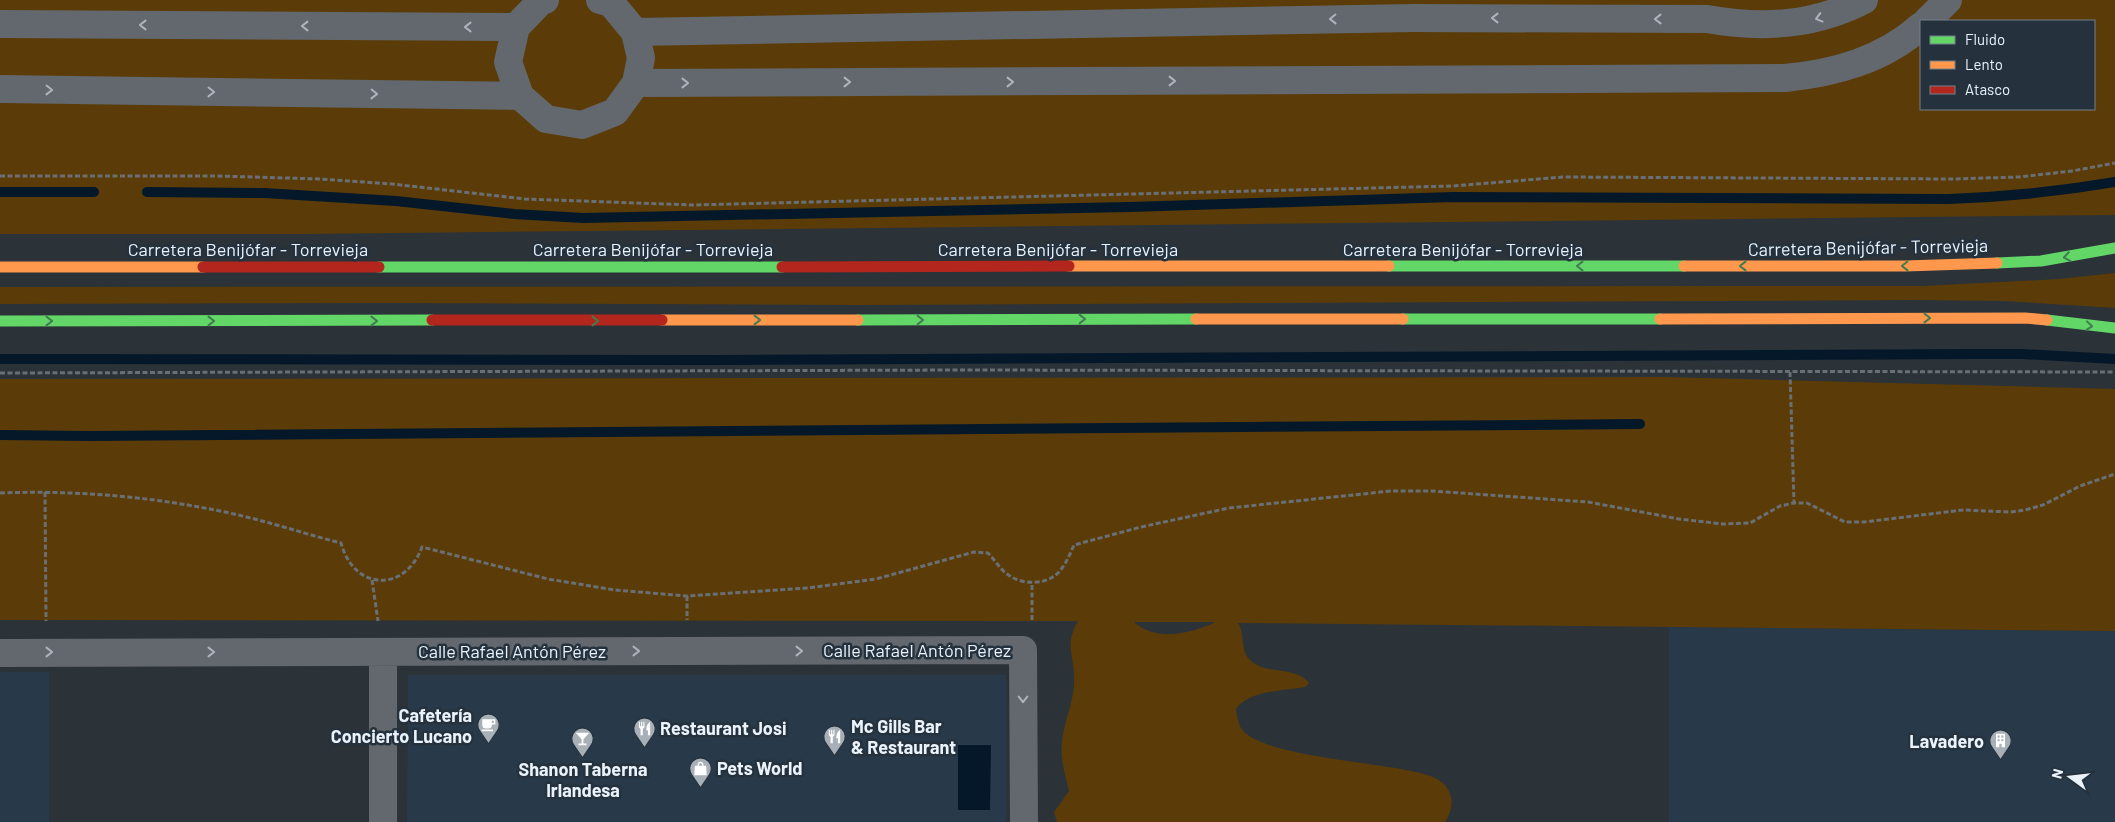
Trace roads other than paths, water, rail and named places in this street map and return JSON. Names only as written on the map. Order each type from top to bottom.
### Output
[{"type":"main road","name":"Carretera Benijófar - Torrevieja","points":[[0,267],[1905,266],[2041,262],[2115,248]]},
{"type":"main road","points":[[0,320],[2025,318],[2115,328]]},
{"type":"street","points":[[546,0],[541,1],[516,27],[508,62],[520,96],[546,119],[582,126],[615,112],[636,84],[641,58],[636,32],[611,4],[600,0]]},
{"type":"street","points":[[636,32],[1414,18],[1707,19],[1735,24],[1764,26],[1793,24],[1821,18],[1864,0]]},
{"type":"street","points":[[1928,20],[1948,0]]},
{"type":"street","points":[[0,24],[516,27]]},
{"type":"street","points":[[636,84],[1785,78],[1814,75],[1842,69],[1895,45],[1920,27]]},
{"type":"street","points":[[0,89],[520,96]]},
{"type":"street","name":"Calle Rafael Antón Pérez","points":[[0,653],[1023,650],[1024,822]]},
{"type":"street","points":[[383,652],[383,822]]},
{"type":"waterway","points":[[147,192],[264,193],[396,201],[514,214],[583,218],[1130,207],[1453,197],[1948,199],[2073,189],[2115,182]]},
{"type":"waterway","points":[[0,192],[94,192]]},
{"type":"waterway","points":[[0,359],[711,360],[1973,354],[2022,354],[2115,359]]},
{"type":"waterway","points":[[0,435],[89,436],[1640,424]]},
{"type":"place","name":"Cafetería Concierto Lucano","points":[[488,744]]},
{"type":"place","name":"Restaurant Josi","points":[[644,747]]},
{"type":"place","name":"Mc Gills Bar & Restaurant","points":[[835,755]]},
{"type":"place","name":"Shanon Taberna Irlandesa","points":[[583,758]]},
{"type":"place","name":"Lavadero","points":[[2000,760]]},
{"type":"place","name":"Pets World","points":[[701,787]]}]
